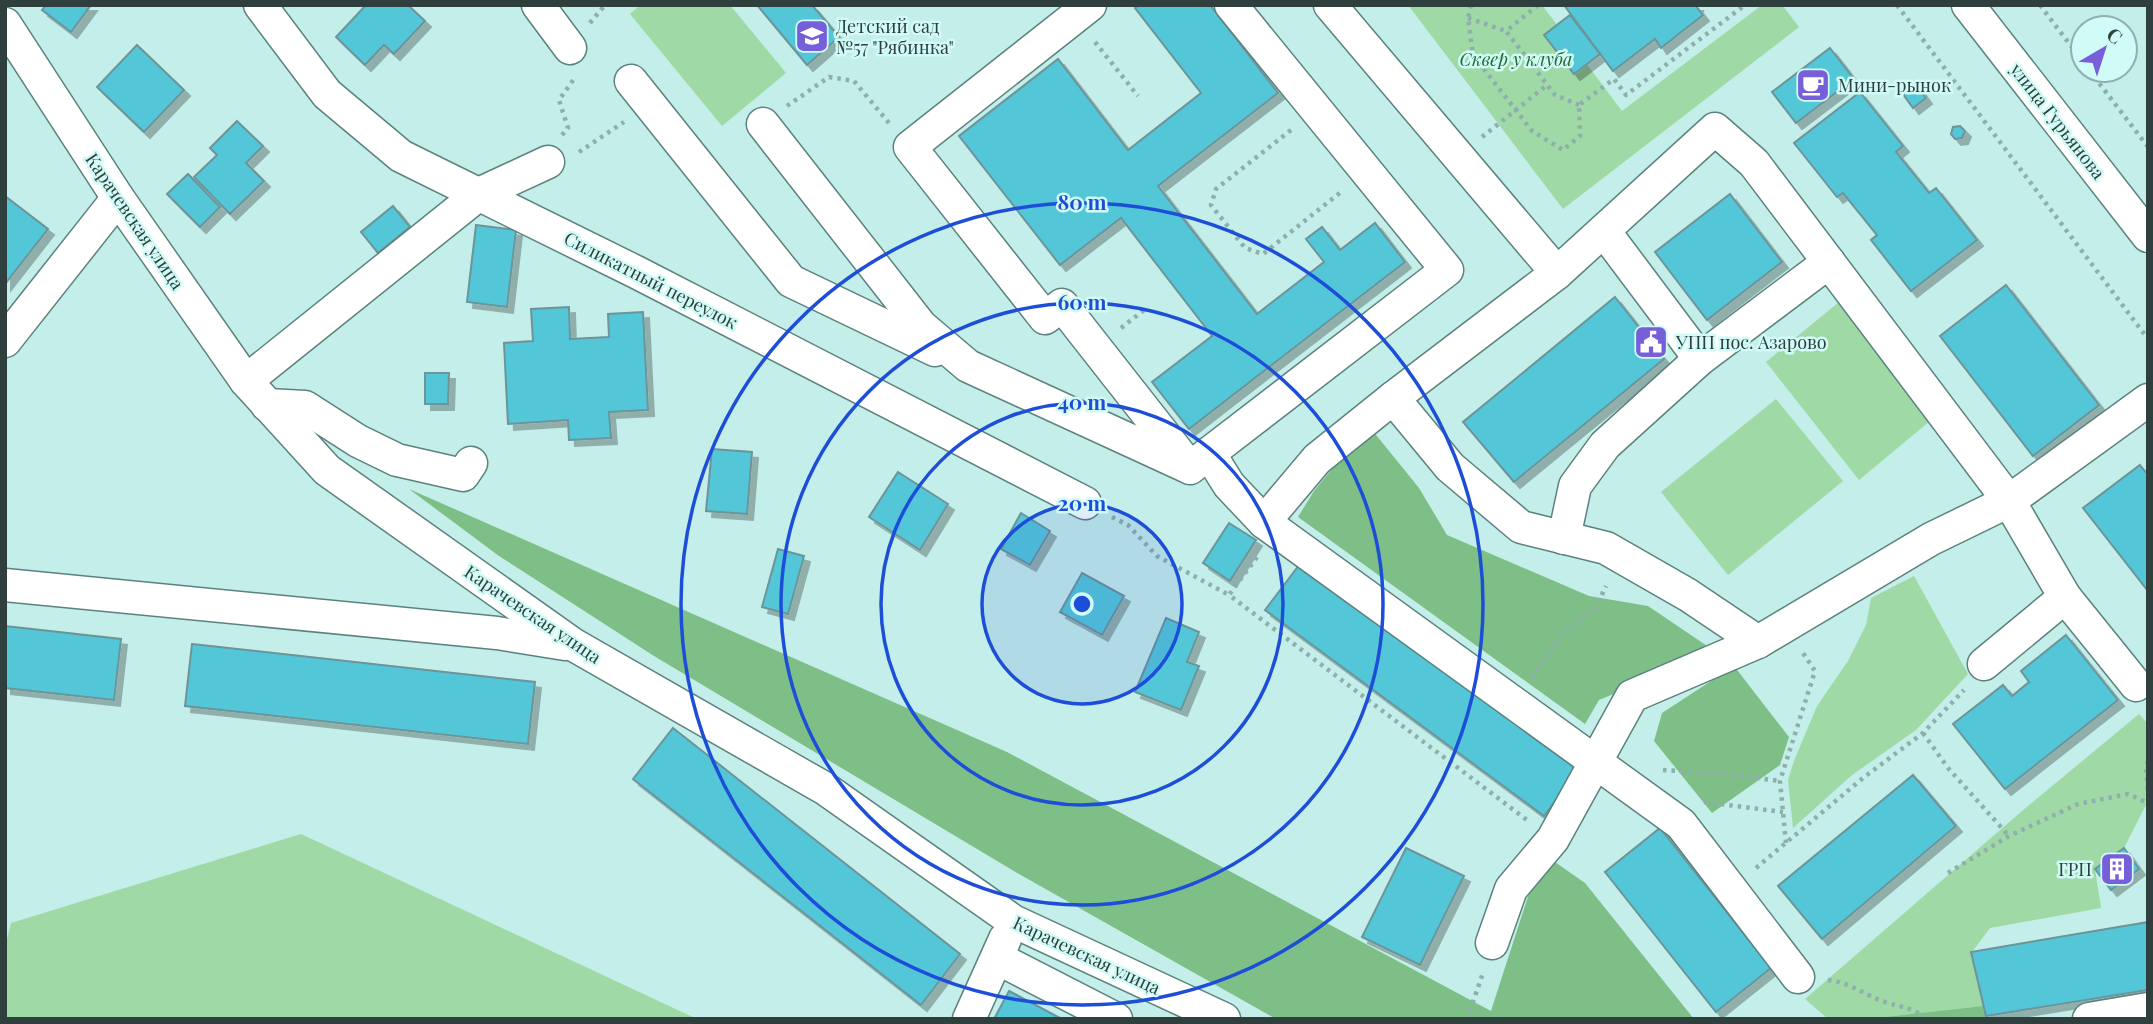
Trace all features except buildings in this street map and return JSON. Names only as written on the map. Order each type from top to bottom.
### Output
[{"type":"street","name":"Силикатный переулок","points":[[260,5],[327,94],[401,156],[636,272],[1084,503]]},
{"type":"street","points":[[538,5],[570,48]]},
{"type":"street","points":[[1200,461],[1447,270],[1231,5]]},
{"type":"street","name":"улица Гурьянова","points":[[1968,5],[2148,236]]},
{"type":"street","points":[[1339,8],[1457,156],[1557,273]]},
{"type":"street","points":[[1082,11],[909,147],[1045,318],[1062,305],[1200,461],[1229,485],[1270,526],[1681,824],[1798,977]]},
{"type":"street","name":"Карачевская улица","points":[[5,24],[118,198],[246,381],[327,470],[574,645],[824,788],[1013,921],[1224,1019]]},
{"type":"street","points":[[641,92],[791,281],[968,366],[1200,461]]},
{"type":"street","points":[[763,124],[921,326],[968,366]]},
{"type":"street","points":[[1270,526],[1317,459],[1557,273],[1715,129],[1754,163],[1829,262],[2009,501],[2065,597],[2136,685]]},
{"type":"street","points":[[246,381],[479,194],[548,162]]},
{"type":"street","points":[[5,341],[118,198]]},
{"type":"street","points":[[1604,231],[1700,359]]},
{"type":"street","points":[[1564,538],[1575,486],[1605,445],[1700,359],[1829,262]]},
{"type":"street","points":[[1393,398],[1450,467],[1521,527],[1606,548],[1688,595],[1758,642]]},
{"type":"street","points":[[1492,943],[1511,889],[1553,839],[1632,696],[1758,642],[1931,539],[2009,501],[2148,400]]},
{"type":"street","points":[[267,405],[305,407],[358,441],[397,460],[463,475],[471,463]]},
{"type":"street","points":[[5,585],[497,633],[574,645]]},
{"type":"street","points":[[1984,664],[2065,597]]},
{"type":"street","points":[[969,1019],[1013,921]]},
{"type":"street","points":[[997,958],[1116,1019]]},
{"type":"street","points":[[2090,1019],[2148,1009]]},
{"type":"path","points":[[1471,5],[1468,18],[1473,55],[1532,131],[1563,150],[1580,136],[1578,105]]},
{"type":"path","points":[[1506,31],[1538,5]]},
{"type":"path","points":[[1578,105],[1614,79],[1626,95],[1745,5]]},
{"type":"path","points":[[1897,5],[2148,339]]},
{"type":"path","points":[[2040,5],[2069,43]]},
{"type":"path","points":[[1082,11],[1138,96]]},
{"type":"path","points":[[1468,18],[1506,31],[1555,95],[1578,105]]},
{"type":"path","points":[[763,124],[829,77],[854,81],[909,147]]},
{"type":"path","points":[[2100,84],[2148,147]]},
{"type":"path","points":[[1457,156],[1547,85]]},
{"type":"path","points":[[548,162],[579,152],[641,92]]},
{"type":"path","points":[[1316,110],[1216,189],[1211,205],[1245,248],[1263,254],[1366,171]]},
{"type":"path","points":[[1084,503],[1128,525],[1157,556],[1229,595],[1553,839]]},
{"type":"path","points":[[1229,595],[1270,526]]},
{"type":"path","points":[[1515,702],[1562,633],[1595,609],[1621,557]]},
{"type":"path","points":[[1786,843],[1780,781],[1815,671],[1787,625]]},
{"type":"path","points":[[1731,889],[1863,778],[1923,733],[1960,695],[1984,664]]},
{"type":"path","points":[[1923,733],[1948,768],[2009,836]]},
{"type":"path","points":[[2148,761],[2148,794]]},
{"type":"path","points":[[1668,778],[1658,770],[1780,781]]},
{"type":"path","points":[[1948,873],[2009,836],[2078,804],[2128,794],[2148,803]]},
{"type":"path","points":[[1698,801],[1783,812]]},
{"type":"path","points":[[1468,1019],[1492,943]]},
{"type":"path","points":[[1798,977],[1842,981],[1886,1002],[1914,1009],[1926,1019]]},
{"type":"green space","points":[[640,5],[730,5],[786,73],[722,126],[630,14]]},
{"type":"green space","name":"Сквер у клуба","points":[[1408,5],[1542,5],[1622,111],[1762,5],[1782,5],[1799,27],[1563,209]]},
{"type":"green space","points":[[1839,302],[1930,421],[1859,480],[1766,362]]},
{"type":"green space","points":[[1776,399],[1843,481],[1728,575],[1661,492]]},
{"type":"green space","points":[[1368,425],[1419,488],[1447,535],[1589,596],[1648,606],[1716,652],[1599,700],[1585,724],[1298,517],[1314,491]]},
{"type":"green space","points":[[409,489],[1007,752],[1491,1011],[1542,853],[1585,883],[1694,1019],[1276,1019],[1019,874],[654,656],[499,556]]},
{"type":"green space","points":[[1914,576],[1968,674],[1916,730],[1852,775],[1793,828],[1788,780],[1817,706],[1848,661],[1866,625],[1871,598]]},
{"type":"green space","points":[[1734,666],[1789,737],[1780,765],[1712,813],[1654,741],[1662,713]]},
{"type":"green space","points":[[2139,714],[2148,724],[2148,801],[2124,848],[2095,869],[2101,908],[1990,928],[1972,952],[1983,1006],[1866,1019],[1828,1019],[1805,999],[2022,811]]},
{"type":"green space","points":[[301,834],[697,1019],[5,1019],[5,947],[11,923]]},
{"type":"green space","points":[[1983,1006],[1987,1019],[1866,1019]]},
{"type":"place","name":"Детский сад №57 \"Рябинка\"","points":[[812,36]]},
{"type":"place","name":"Мини-рынок","points":[[1813,85]]},
{"type":"place","name":"УПП пос. Азарово","points":[[1651,342]]},
{"type":"place","name":"ГРП","points":[[2117,869]]}]
